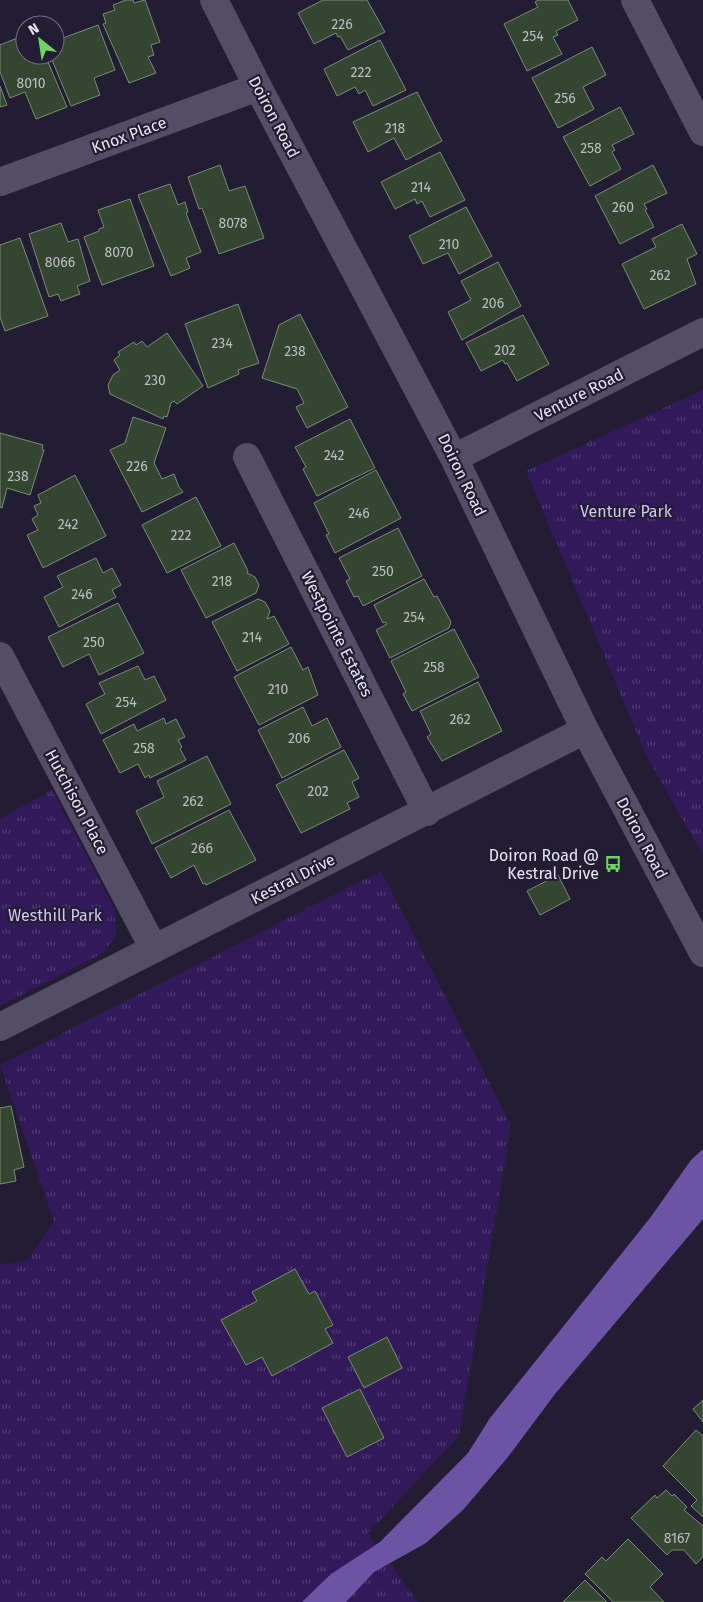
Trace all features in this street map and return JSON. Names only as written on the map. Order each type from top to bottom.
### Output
[{"type":"street","name":"Doiron Road","points":[[214,0],[258,88],[454,458],[585,730],[703,953]]},
{"type":"street","points":[[635,0],[703,132]]},
{"type":"street","name":"Knox Place","points":[[0,182],[258,88]]},
{"type":"street","name":"Venture Road","points":[[454,458],[703,332]]},
{"type":"street","name":"Westpointe Estates","points":[[247,457],[427,812]]},
{"type":"street","name":"Hutchison Place","points":[[0,656],[154,949]]},
{"type":"street","name":"Kestral Drive","points":[[0,1027],[427,812],[585,730]]},
{"type":"green space","name":"Venture Park","points":[[703,390],[703,855],[648,759],[526,471]]},
{"type":"green space","name":"Westhill Park","points":[[52,790],[115,910],[116,936],[103,953],[0,1006],[0,819]]},
{"type":"green space","points":[[381,871],[511,1125],[459,1436],[368,1533],[418,1602],[0,1602],[0,1265],[28,1260],[54,1221],[0,1065]]},
{"type":"shaded area","points":[[703,1149],[703,1219],[555,1394],[508,1457],[463,1510],[426,1543],[374,1572],[346,1602],[302,1602],[331,1574],[380,1542],[468,1453],[490,1418],[650,1218],[691,1160]]},
{"type":"building","points":[[126,0],[133,0],[134,3],[145,0],[160,42],[151,45],[154,55],[148,57],[156,73],[129,83],[103,24],[106,23],[103,14],[115,10],[113,5]]},
{"type":"building","points":[[323,0],[367,0],[385,32],[348,50],[340,36],[338,37],[336,33],[314,44],[298,13]]},
{"type":"building","points":[[538,0],[568,0],[578,20],[556,31],[558,35],[553,37],[562,54],[527,71],[504,24],[538,7],[535,2]]},
{"type":"building","points":[[98,25],[115,70],[94,78],[100,95],[71,106],[54,65],[65,65],[65,37]]},
{"type":"building","points":[[15,39],[15,65],[49,65],[67,107],[36,119],[25,92],[10,98],[0,72],[0,45]]},
{"type":"building","points":[[380,40],[406,90],[373,106],[365,90],[359,94],[355,87],[337,96],[324,69]]},
{"type":"building","points":[[592,47],[606,75],[583,87],[594,109],[558,128],[532,78]]},
{"type":"building","points":[[0,86],[7,105],[0,107]]},
{"type":"building","points":[[417,92],[442,141],[406,160],[394,138],[368,152],[353,122]]},
{"type":"building","points":[[620,107],[634,134],[612,145],[615,150],[612,152],[621,169],[590,186],[563,137]]},
{"type":"building","points":[[440,152],[465,200],[430,217],[422,201],[417,204],[415,199],[395,209],[381,182]]},
{"type":"building","points":[[220,165],[229,191],[245,186],[264,238],[219,254],[202,208],[199,209],[188,177]]},
{"type":"building","points":[[653,165],[667,193],[644,204],[654,227],[620,244],[595,196]]},
{"type":"building","points":[[170,184],[178,205],[185,202],[188,212],[186,213],[201,252],[186,258],[190,268],[171,276],[138,195]]},
{"type":"building","points":[[130,199],[154,266],[102,285],[84,237],[104,227],[98,210]]},
{"type":"building","points":[[466,207],[492,256],[459,274],[448,253],[423,264],[409,236]]},
{"type":"building","points":[[61,223],[68,242],[78,239],[90,281],[77,286],[80,294],[61,301],[58,294],[49,297],[29,234]]},
{"type":"building","points":[[682,224],[697,254],[687,259],[696,284],[644,309],[622,264],[656,247],[652,239]]},
{"type":"building","points":[[20,238],[48,316],[5,331],[0,317],[0,245]]},
{"type":"building","points":[[498,262],[521,306],[462,340],[448,312],[471,300],[461,281]]},
{"type":"building","points":[[238,304],[259,363],[238,370],[239,374],[208,388],[185,324]]},
{"type":"building","points":[[300,314],[348,407],[307,428],[296,407],[304,403],[297,389],[262,378],[279,325]]},
{"type":"building","points":[[523,315],[549,364],[517,381],[507,363],[505,364],[503,360],[481,371],[466,343]]},
{"type":"building","points":[[167,333],[203,386],[177,404],[174,401],[171,403],[167,417],[164,416],[163,419],[110,394],[108,385],[113,375],[120,370],[114,360],[120,355],[118,352],[134,342],[136,345],[142,341],[147,347]]},
{"type":"building","points":[[133,417],[166,428],[154,463],[162,479],[174,474],[183,492],[142,512],[110,450],[125,443]]},
{"type":"building","points":[[350,419],[375,468],[317,496],[303,469],[306,467],[295,447]]},
{"type":"building","points":[[0,433],[43,445],[42,449],[44,450],[30,495],[7,488],[2,508],[0,507]]},
{"type":"building","points":[[376,470],[401,518],[335,553],[326,535],[329,534],[314,503]]},
{"type":"building","points":[[75,475],[106,536],[43,568],[27,535],[38,530],[32,519],[38,515],[34,506],[41,503],[38,495]]},
{"type":"building","points":[[196,497],[221,546],[167,573],[142,525]]},
{"type":"building","points":[[398,528],[422,576],[363,606],[358,596],[354,597],[346,581],[350,579],[339,558]]},
{"type":"building","points":[[234,543],[248,571],[247,573],[255,577],[259,585],[256,593],[206,618],[181,570]]},
{"type":"building","points":[[96,558],[103,573],[112,568],[121,585],[112,590],[116,597],[59,627],[44,597],[63,587],[57,576]]},
{"type":"building","points":[[424,579],[434,597],[437,596],[451,622],[449,628],[390,658],[376,630],[387,624],[383,623],[374,605]]},
{"type":"building","points":[[258,599],[265,602],[270,611],[267,619],[274,616],[289,644],[237,671],[212,622]]},
{"type":"building","points":[[118,603],[144,653],[99,675],[89,654],[63,667],[48,637]]},
{"type":"building","points":[[454,629],[479,677],[412,711],[403,694],[406,692],[391,661]]},
{"type":"building","points":[[291,647],[303,670],[308,667],[318,695],[259,725],[234,677]]},
{"type":"building","points":[[138,666],[145,680],[154,676],[166,700],[101,734],[86,704],[105,694],[99,683]]},
{"type":"building","points":[[478,682],[502,731],[442,761],[427,737],[431,734],[420,711]]},
{"type":"building","points":[[303,707],[312,726],[327,718],[341,747],[282,778],[258,730]]},
{"type":"building","points":[[164,718],[166,724],[176,719],[185,737],[178,740],[186,760],[150,778],[149,775],[145,778],[138,764],[120,773],[103,740],[134,724],[137,731]]},
{"type":"building","points":[[344,750],[359,778],[352,782],[359,797],[347,803],[350,809],[301,833],[276,785]]},
{"type":"building","points":[[207,756],[231,804],[152,844],[136,811],[164,797],[157,781]]},
{"type":"building","points":[[229,810],[256,860],[206,885],[205,883],[203,884],[194,865],[171,878],[155,848]]},
{"type":"building","points":[[558,875],[570,899],[540,915],[527,891]]},
{"type":"building","points":[[11,1106],[24,1167],[14,1170],[16,1181],[0,1184],[0,1108]]},
{"type":"building","points":[[295,1269],[309,1294],[315,1291],[333,1325],[325,1329],[333,1343],[272,1376],[262,1357],[246,1365],[221,1320],[257,1301],[252,1292]]},
{"type":"building","points":[[387,1337],[402,1368],[364,1388],[348,1357]]},
{"type":"building","points":[[360,1389],[384,1438],[347,1457],[322,1408]]},
{"type":"building","points":[[703,1400],[703,1422],[693,1409]]},
{"type":"building","points":[[696,1430],[703,1436],[703,1517],[691,1506],[697,1500],[663,1466]]},
{"type":"building","points":[[666,1490],[672,1496],[674,1494],[687,1507],[684,1510],[703,1526],[703,1557],[696,1564],[684,1550],[672,1550],[667,1555],[631,1518],[655,1495],[657,1498]]},
{"type":"building","points":[[628,1539],[663,1574],[650,1587],[664,1602],[613,1602],[585,1574],[602,1557],[606,1561]]},
{"type":"building","points":[[585,1580],[607,1602],[563,1602]]},
{"type":"place","name":"Doiron Road @ Kestral Drive","points":[[613,864]]}]
